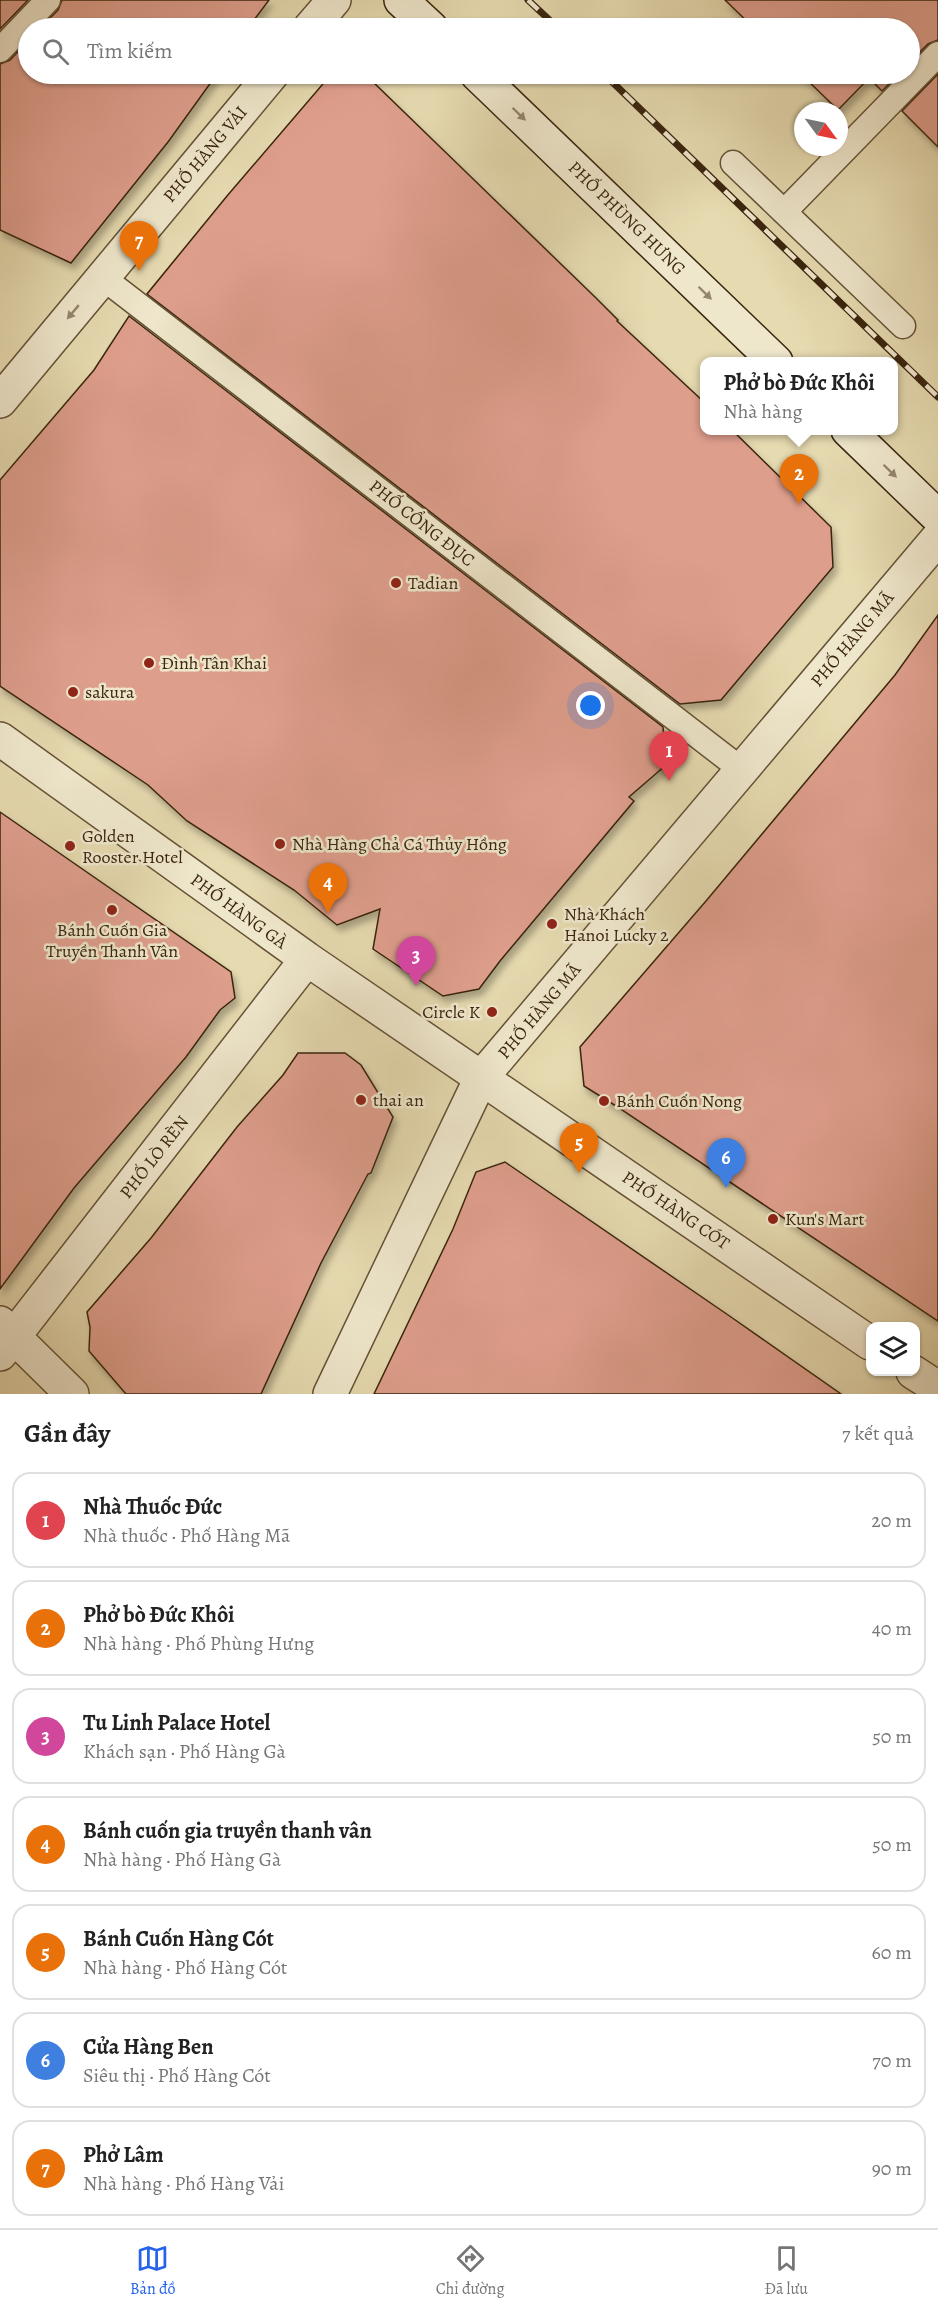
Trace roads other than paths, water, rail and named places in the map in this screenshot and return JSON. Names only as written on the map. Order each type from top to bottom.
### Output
[{"type":"street","points":[[319,18],[334,0]]},
{"type":"street","points":[[401,0],[420,18]]},
{"type":"street","name":"PHỐ HÀNG VẢI","points":[[0,401],[264,84]]},
{"type":"street","name":"PHỐ PHÙNG HƯNG","points":[[487,84],[771,357]]},
{"type":"street","points":[[853,435],[938,518]]},
{"type":"street","name":"PHỐ HÀNG MÃ","points":[[330,1394],[482,1078],[938,538]]},
{"type":"street","name":"PHỐ HÀNG GÀ","points":[[0,739],[307,959],[482,1078]]},
{"type":"street","name":"PHỐ LÒ RÈN","points":[[5,1338],[307,959]]},
{"type":"street","name":"PHỐ HÀNG CÓT","points":[[482,1078],[866,1339]]},
{"type":"street","points":[[5,1338],[72,1394]]},
{"type":"street","points":[[920,1376],[938,1388]]},
{"type":"lane","points":[[31,18],[48,0]]},
{"type":"lane","points":[[0,50],[18,31]]},
{"type":"lane","points":[[920,72],[938,54]]},
{"type":"lane","points":[[784,212],[909,84]]},
{"type":"lane","points":[[734,163],[903,326]]},
{"type":"lane","name":"PHỐ CỔNG ĐỤC","points":[[102,278],[742,770]]},
{"type":"railway","points":[[528,0],[547,18]]},
{"type":"railway","points":[[614,84],[897,357]]},
{"type":"railway","points":[[898,358],[938,397]]},
{"type":"place","name":"Phở Lâm","points":[[139,271]]},
{"type":"place","name":"Phở bò Đức Khôi","points":[[799,504]]},
{"type":"place","name":"Tadian","points":[[396,583]]},
{"type":"place","name":"Đình Tân Khai","points":[[149,663]]},
{"type":"place","name":"sakura","points":[[73,692]]},
{"type":"place","name":"Nhà Thuốc Đức","points":[[669,781]]},
{"type":"place","name":"Nhà Hàng Chả Cá Thủy Hồng","points":[[280,844]]},
{"type":"place","name":"Golden Rooster Hotel","points":[[70,846]]},
{"type":"place","name":"Bánh Cuốn Gia Truyền Thanh Vân","points":[[112,910]]},
{"type":"place","name":"Bánh cuốn gia truyền thanh vân","points":[[328,913]]},
{"type":"place","name":"Nhà Khách Hanoi Lucky 2","points":[[552,924]]},
{"type":"place","name":"Tu Linh Palace Hotel","points":[[416,986]]},
{"type":"place","name":"Circle K","points":[[492,1012]]},
{"type":"place","name":"thai an","points":[[361,1100]]},
{"type":"place","name":"Bánh Cuốn Nong","points":[[604,1101]]},
{"type":"place","name":"Bánh Cuốn Hàng Cót","points":[[579,1173]]},
{"type":"place","name":"Cửa Hàng Ben","points":[[726,1188]]},
{"type":"place","name":"Kun's Mart","points":[[773,1219]]}]
